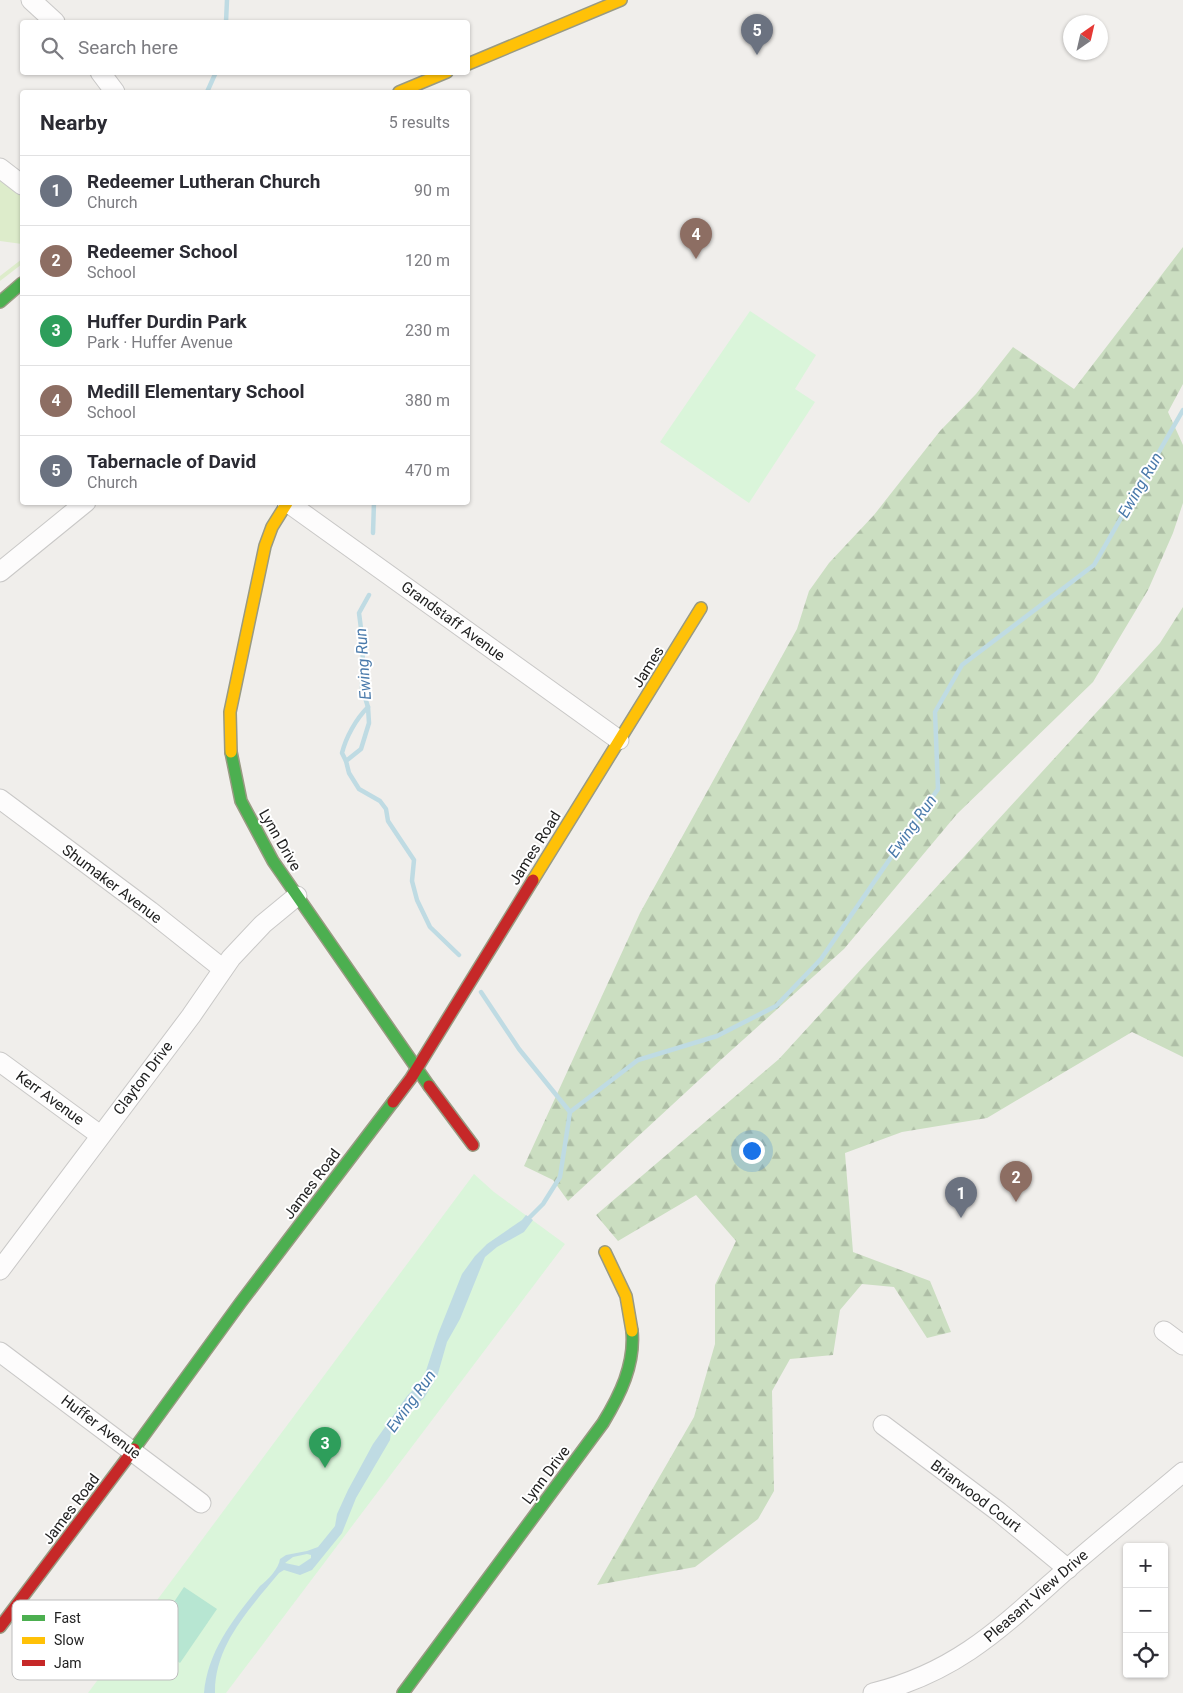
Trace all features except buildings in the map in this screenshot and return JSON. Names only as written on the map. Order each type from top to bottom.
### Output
[{"type":"street","points":[[31,0],[53,20]]},
{"type":"street","points":[[470,63],[621,0]]},
{"type":"street","points":[[102,75],[113,90]]},
{"type":"street","points":[[404,90],[440,75]]},
{"type":"street","points":[[0,168],[20,183]]},
{"type":"street","points":[[0,572],[82,505]]},
{"type":"street","name":"Lynn Drive","points":[[286,505],[272,527],[257,578],[233,689],[229,735],[236,784],[242,801],[264,845],[297,896],[416,1068],[473,1145]]},
{"type":"street","name":"Grandstaff Avenue","points":[[290,505],[619,740]]},
{"type":"street","name":"James","points":[[619,740],[701,608]]},
{"type":"street","name":"James Road","points":[[20,1600],[416,1068],[619,740]]},
{"type":"street","name":"Shumaker Avenue","points":[[0,800],[150,911],[223,969]]},
{"type":"street","name":"Clayton Drive","points":[[0,1270],[191,1016],[223,969],[250,936],[297,896]]},
{"type":"street","name":"Kerr Avenue","points":[[0,1062],[100,1135]]},
{"type":"street","name":"Lynn Drive","points":[[403,1693],[603,1423],[624,1388],[630,1364],[633,1327],[629,1301],[619,1274],[605,1252]]},
{"type":"street","points":[[1164,1331],[1183,1345]]},
{"type":"street","name":"Huffer Avenue","points":[[0,1352],[202,1503]]},
{"type":"street","name":"Briarwood Court","points":[[883,1425],[999,1512],[1068,1568]]},
{"type":"street","name":"Pleasant View Drive","points":[[873,1693],[917,1679],[966,1654],[1000,1630],[1068,1568],[1183,1472]]},
{"type":"street","name":"James Road","points":[[0,1627],[12,1611]]},
{"type":"green space","points":[[0,175],[20,190],[20,244],[0,241]]},
{"type":"green space","points":[[1183,247],[1183,384],[1168,412],[1183,445],[1183,503],[1173,533],[1148,590],[1093,682],[957,814],[844,949],[568,1201],[553,1180],[524,1166],[640,913],[797,629],[809,591],[829,563],[874,515],[940,431],[976,394],[1013,347],[1074,389]]},
{"type":"green space","points":[[20,261],[20,266],[0,281],[0,276]]},
{"type":"green space","points":[[750,311],[816,355],[795,389],[815,402],[749,503],[660,442]]},
{"type":"green space","points":[[1183,607],[1183,1057],[1132,1032],[987,1118],[902,1132],[845,1153],[853,1252],[930,1281],[951,1332],[927,1338],[894,1287],[862,1284],[840,1310],[833,1355],[790,1359],[772,1391],[774,1491],[758,1519],[695,1567],[597,1585],[694,1417],[715,1344],[715,1285],[736,1241],[696,1195],[618,1241],[596,1215],[779,1059],[1160,643]]},
{"type":"green space","points":[[474,1174],[494,1192],[565,1244],[226,1693],[88,1693],[98,1680],[178,1680],[178,1600],[157,1600]]},
{"type":"green space","points":[[184,1587],[217,1609],[180,1663],[178,1662],[178,1600],[175,1600]]},
{"type":"water","points":[[526,1215],[533,1220],[524,1232],[497,1247],[485,1257],[460,1319],[447,1342],[437,1377],[424,1398],[410,1410],[391,1432],[390,1440],[356,1498],[342,1533],[312,1570],[300,1575],[284,1570],[279,1573],[246,1613],[227,1643],[216,1675],[215,1693],[204,1693],[206,1677],[224,1635],[250,1598],[273,1574],[280,1559],[286,1555],[318,1547],[335,1526],[337,1514],[348,1490],[373,1444],[407,1396],[423,1380],[438,1334],[462,1274],[475,1256],[487,1244],[522,1220]],"holes":[[[311,1555],[311,1558],[299,1566],[285,1563],[293,1557]]]},
{"type":"waterway","name":"Ewing Run","points":[[226,20],[227,0]]},
{"type":"waterway","name":"Ewing Run","points":[[208,90],[215,75]]},
{"type":"waterway","name":"Ewing Run","points":[[526,1221],[543,1204],[560,1177],[570,1112],[638,1060],[717,1036],[776,1006],[821,959],[938,789],[935,712],[962,665],[1094,565],[1183,410]]},
{"type":"waterway","name":"Ewing Run","points":[[373,533],[374,505]]},
{"type":"waterway","name":"Ewing Run","points":[[369,595],[359,613],[363,644],[362,688],[368,707],[369,723],[361,749],[346,761],[349,773],[359,789],[380,801],[386,809],[388,821],[414,860],[412,881],[417,900],[430,927],[459,955]]},
{"type":"waterway","points":[[346,761],[342,753],[346,741],[368,707]]},
{"type":"waterway","name":"Ewing Run","points":[[481,992],[519,1049],[570,1112]]},
{"type":"traffic: fast","points":[[0,302],[20,285]]},
{"type":"traffic: fast","points":[[231,752],[241,801],[273,861],[429,1086]]},
{"type":"traffic: fast","points":[[134,1449],[241,1302],[393,1102]]},
{"type":"traffic: fast","points":[[403,1693],[603,1423],[615,1402],[629,1368],[632,1331]]},
{"type":"traffic: slow","points":[[470,63],[621,0]]},
{"type":"traffic: slow","points":[[404,90],[440,75]]},
{"type":"traffic: slow","points":[[231,752],[230,712],[265,546],[272,527],[286,505]]},
{"type":"traffic: slow","points":[[533,880],[701,608]]},
{"type":"traffic: slow","points":[[605,1252],[626,1296],[632,1331]]},
{"type":"traffic: jam","points":[[393,1102],[411,1078],[533,880]]},
{"type":"traffic: jam","points":[[429,1086],[473,1145]]},
{"type":"traffic: jam","points":[[20,1600],[134,1449]]},
{"type":"traffic: jam","points":[[0,1627],[12,1611]]},
{"type":"place","name":"Tabernacle of David","points":[[757,55]]},
{"type":"place","name":"Medill Elementary School","points":[[696,259]]},
{"type":"place","name":"Redeemer School","points":[[1016,1202]]},
{"type":"place","name":"Redeemer Lutheran Church","points":[[961,1218]]},
{"type":"place","name":"Huffer Durdin Park","points":[[325,1468]]}]
